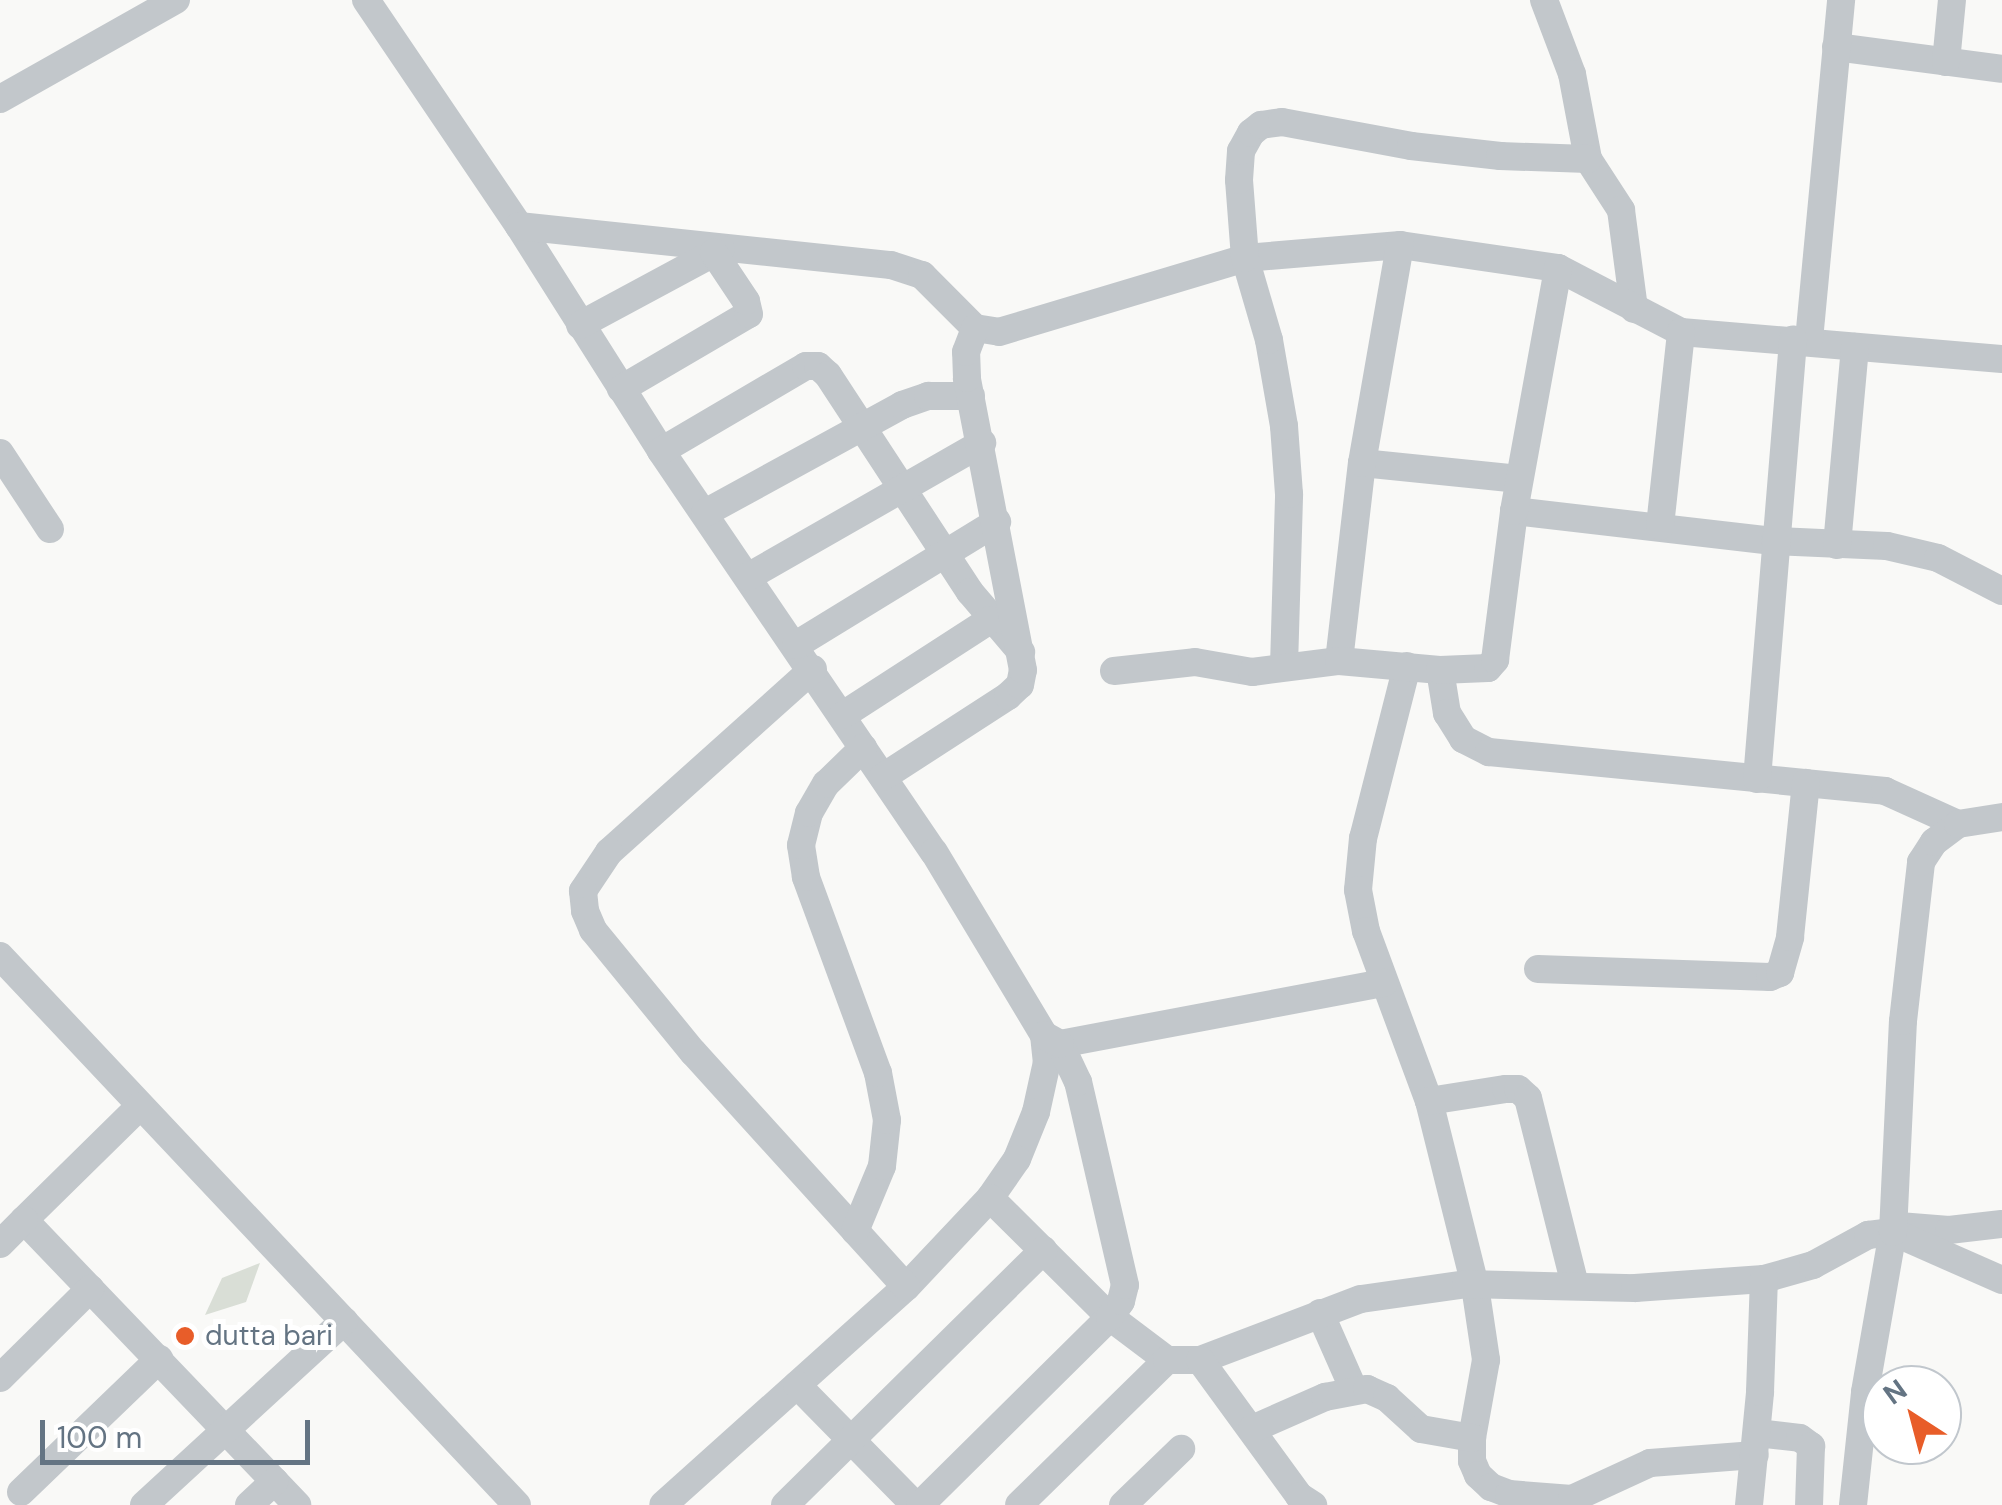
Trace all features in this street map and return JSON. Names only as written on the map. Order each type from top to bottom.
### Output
[{"type":"street","points":[[0,100],[176,0]]},
{"type":"street","points":[[366,0],[519,226],[661,452],[813,669],[1078,1082],[1126,1285],[1110,1317],[918,1505],[798,1384]]},
{"type":"street","points":[[1544,0],[1572,74],[1588,159],[1621,210],[1634,309]]},
{"type":"street","points":[[1757,778],[1775,541],[1841,0]]},
{"type":"street","points":[[1946,62],[1952,0]]},
{"type":"street","points":[[1836,47],[2002,70]]},
{"type":"street","points":[[1284,666],[1289,494],[1284,426],[1269,340],[1244,258],[1241,151],[1261,125],[1282,122],[1358,138],[1500,156],[1588,159]]},
{"type":"street","points":[[519,226],[718,251],[890,265],[922,275],[975,328],[999,332],[1244,258],[1400,245],[1558,268],[1680,332],[1801,339],[2002,359]]},
{"type":"street","points":[[1338,662],[1362,463],[1400,245]]},
{"type":"street","points":[[580,325],[718,251]]},
{"type":"street","points":[[621,389],[749,314],[746,301],[718,251]]},
{"type":"street","points":[[1114,672],[1161,662],[1194,662],[1252,672],[1338,662],[1476,671],[1495,660],[1519,479],[1558,268]]},
{"type":"street","points":[[883,777],[1020,685],[1021,652],[971,396],[966,352],[975,328]]},
{"type":"street","points":[[1660,526],[1680,332]]},
{"type":"street","points":[[1837,545],[1854,347]]},
{"type":"street","points":[[661,452],[806,366],[818,366],[828,375],[990,620],[1021,652]]},
{"type":"street","points":[[704,513],[860,427],[928,396],[971,396]]},
{"type":"street","points":[[748,577],[982,443]]},
{"type":"street","points":[[0,453],[50,529]]},
{"type":"street","points":[[1362,463],[1519,479]]},
{"type":"street","points":[[1514,512],[1775,541],[1887,546],[1938,558],[2002,590]]},
{"type":"street","points":[[796,645],[998,522]]},
{"type":"street","points":[[843,715],[990,620]]},
{"type":"street","points":[[1407,666],[1363,838],[1358,890],[1366,931],[1428,1102],[1475,1286],[1486,1360],[1472,1438],[1472,1461],[1490,1488],[1526,1496],[1587,1500],[1650,1464],[1800,1438],[1812,1446],[1809,1505]]},
{"type":"street","points":[[813,669],[610,852],[583,891],[593,930],[693,1052],[906,1286]]},
{"type":"street","points":[[1440,670],[1447,713],[1463,740],[1490,752],[1884,791],[1958,824]]},
{"type":"street","points":[[855,1231],[882,1166],[887,1120],[878,1073],[806,877],[801,846],[809,813],[826,784],[863,748]]},
{"type":"street","points":[[1538,969],[1770,977],[1780,973],[1790,937],[1806,784]]},
{"type":"street","points":[[1853,1505],[1865,1392],[1893,1229],[1903,1021],[1922,862],[1934,842],[1958,824],[2002,817]]},
{"type":"street","points":[[0,956],[518,1505]]},
{"type":"street","points":[[1052,1040],[1384,983]]},
{"type":"street","points":[[662,1505],[906,1286],[990,1198],[1017,1158],[1036,1112],[1052,1040]]},
{"type":"street","points":[[1428,1102],[1506,1089],[1518,1089],[1528,1098],[1575,1285]]},
{"type":"street","points":[[0,1244],[140,1106]]},
{"type":"street","points":[[990,1198],[1110,1317],[1167,1360],[1200,1360],[1361,1298],[1475,1286],[1635,1288],[1764,1278],[1813,1265],[1868,1235],[1893,1229],[1949,1230],[2002,1224]]},
{"type":"street","points":[[24,1220],[297,1505]]},
{"type":"street","points":[[1893,1229],[2002,1280]]},
{"type":"street","points":[[785,1505],[1044,1250]]},
{"type":"street","points":[[1749,1505],[1764,1278]]},
{"type":"street","points":[[0,1378],[90,1288]]},
{"type":"street","points":[[1320,1312],[1354,1390]]},
{"type":"street","points":[[144,1505],[344,1321]]},
{"type":"street","points":[[20,1492],[159,1359]]},
{"type":"street","points":[[1022,1504],[1167,1360]]},
{"type":"street","points":[[1200,1360],[1299,1496],[1313,1505]]},
{"type":"street","points":[[1252,1429],[1325,1397],[1367,1390],[1386,1398],[1422,1429],[1472,1438]]},
{"type":"street","points":[[1123,1505],[1181,1449]]},
{"type":"street","points":[[249,1505],[275,1481]]},
{"type":"shaded area","points":[[260,1263],[246,1302],[205,1315],[222,1278]]},
{"type":"place","name":"dutta bari","points":[[185,1336]]}]
